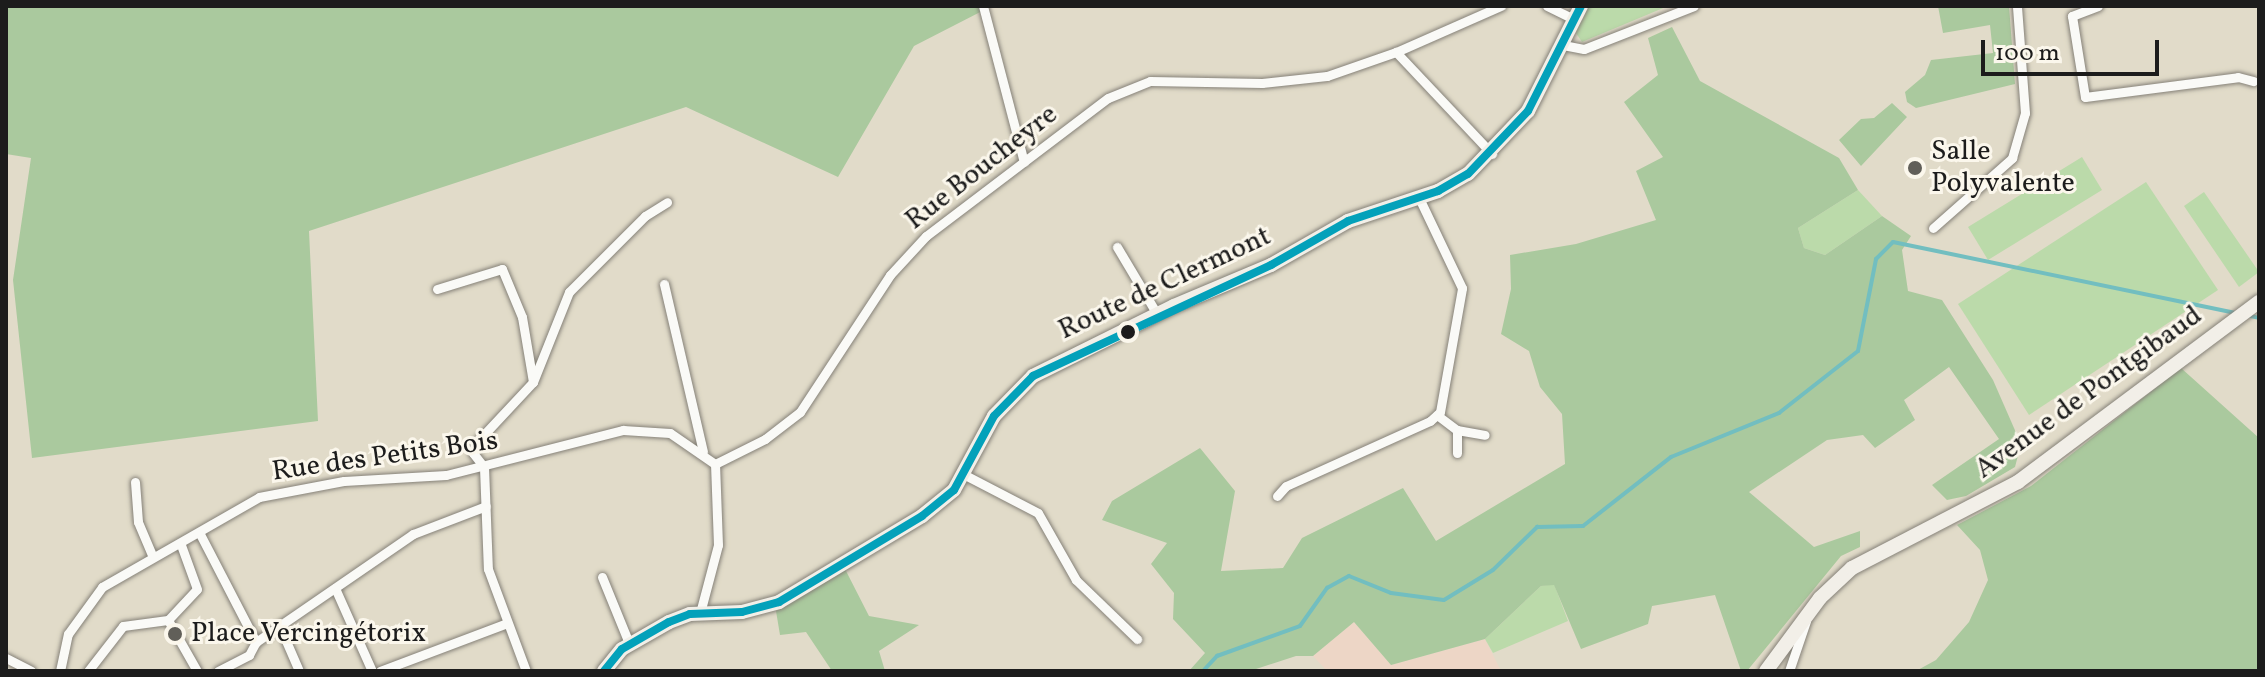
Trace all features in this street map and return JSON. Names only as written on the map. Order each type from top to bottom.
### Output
[{"type":"street","points":[[983,6],[1024,162]]},
{"type":"street","name":"Rue Boucheyre","points":[[715,464],[765,439],[797,415],[910,252],[941,222],[1059,140],[1097,105],[1135,85],[1165,80],[1302,81],[1396,52],[1501,6]]},
{"type":"street","points":[[1547,6],[1578,13]]},
{"type":"street","points":[[1563,45],[1584,49],[1694,6]]},
{"type":"street","points":[[1933,228],[2012,158],[2025,113],[2017,6]]},
{"type":"street","points":[[2098,6],[2072,16],[2085,97],[2238,77],[2253,81]]},
{"type":"street","name":"Route de Clermont","points":[[604,671],[629,643],[700,613],[742,612],[791,597],[922,516],[965,475],[994,416],[1020,386],[1157,314],[1236,282],[1348,221],[1454,183],[1492,154],[1528,111],[1578,13]]},
{"type":"street","points":[[1396,52],[1492,154]]},
{"type":"street","points":[[1419,198],[1462,288],[1437,415]]},
{"type":"street","points":[[526,671],[488,569],[484,467],[473,453],[475,444],[533,382],[569,292],[645,216],[667,202]]},
{"type":"street","points":[[1117,247],[1157,314]]},
{"type":"street","points":[[437,289],[502,269],[522,317],[533,382]]},
{"type":"street","points":[[664,284],[703,452]]},
{"type":"street","name":"Avenue de Pontgibaud","points":[[1766,671],[1803,618],[1859,563],[2018,482],[2259,302]]},
{"type":"street","points":[[1437,415],[1457,430],[1485,435]]},
{"type":"street","points":[[1277,496],[1286,486],[1437,415]]},
{"type":"street","name":"Rue des Petits Bois","points":[[60,671],[68,634],[88,600],[153,557],[200,534],[242,505],[291,488],[392,482],[484,467],[623,430],[670,433],[703,452],[715,464]]},
{"type":"street","points":[[1457,430],[1457,453]]},
{"type":"street","points":[[700,613],[718,545],[715,464]]},
{"type":"street","points":[[965,475],[1038,513],[1076,580],[1137,639]]},
{"type":"street","points":[[135,482],[138,522],[153,557]]},
{"type":"street","points":[[218,671],[249,655],[256,642],[413,534],[486,506]]},
{"type":"street","points":[[200,534],[256,642]]},
{"type":"street","points":[[88,671],[123,626],[168,620],[197,589],[181,545]]},
{"type":"street","points":[[602,577],[629,643]]},
{"type":"street","points":[[335,588],[372,671]]},
{"type":"street","points":[[1789,671],[1808,624],[1803,618]]},
{"type":"street","points":[[168,620],[197,671]]},
{"type":"street","points":[[380,671],[507,623]]},
{"type":"street","points":[[280,627],[299,671]]},
{"type":"street","points":[[6,658],[31,671]]},
{"type":"shaded area","points":[[1354,622],[1391,665],[1485,639],[1501,671],[1327,671],[1313,656]]},
{"type":"green space","points":[[6,6],[992,6],[914,46],[838,177],[686,107],[309,231],[318,421],[32,458],[13,280],[31,158],[6,154]]},
{"type":"green space","points":[[1589,6],[1668,6],[1582,42],[1576,33]]},
{"type":"green space","points":[[1938,6],[2009,6],[2015,84],[1916,108],[1907,102],[1905,92],[1925,75],[1931,60],[1993,53],[1990,25],[1943,33]]},
{"type":"green space","points":[[1672,27],[1700,81],[1839,158],[1858,190],[1798,228],[1804,248],[1825,255],[1882,216],[1911,236],[1902,250],[1908,291],[1942,300],[1993,380],[2021,444],[2015,467],[1966,496],[1947,500],[1932,485],[1999,439],[1949,367],[1904,400],[1915,420],[1875,448],[1863,435],[1827,440],[1749,492],[1814,547],[1860,531],[1860,547],[1841,556],[1747,671],[1741,671],[1715,595],[1652,606],[1648,624],[1581,649],[1554,585],[1541,586],[1485,639],[1391,665],[1354,622],[1313,656],[1296,656],[1250,671],[1189,671],[1205,653],[1173,619],[1174,593],[1151,564],[1167,543],[1102,520],[1112,501],[1200,448],[1235,491],[1221,571],[1283,568],[1302,538],[1403,488],[1436,541],[1565,464],[1562,414],[1540,387],[1529,351],[1501,334],[1511,289],[1510,255],[1576,244],[1656,220],[1636,171],[1663,157],[1624,102],[1658,75],[1648,38]]},
{"type":"green space","points":[[1892,103],[1907,117],[1861,166],[1839,140],[1861,119],[1874,118]]},
{"type":"green space","points":[[2082,157],[2102,190],[1988,260],[1968,227]]},
{"type":"green space","points":[[2146,182],[2218,290],[2029,415],[1958,304]]},
{"type":"green space","points":[[1858,190],[1882,216],[1825,255],[1804,248],[1798,228]]},
{"type":"green space","points":[[2204,192],[2259,272],[2239,287],[2184,206]]},
{"type":"green space","points":[[2181,368],[2259,438],[2259,671],[1916,671],[1936,660],[1969,622],[1988,580],[1980,550],[1957,525],[2031,486]]},
{"type":"green space","points":[[845,569],[869,616],[919,625],[879,651],[885,671],[832,671],[806,632],[780,635],[776,611]]},
{"type":"green space","points":[[1554,584],[1568,621],[1493,653],[1485,639],[1541,586]]},
{"type":"waterway","points":[[1203,671],[1217,656],[1300,626],[1327,588],[1349,576],[1391,593],[1444,600],[1493,570],[1537,527],[1583,526],[1671,457],[1779,413],[1858,351],[1876,259],[1893,242],[2237,313]]},
{"type":"waterway","points":[[2246,315],[2259,318]]},
{"type":"transit line","points":[[604,671],[622,649],[669,622],[690,614],[742,612],[779,602],[922,516],[954,490],[994,416],[1033,376],[1271,265],[1348,221],[1438,191],[1468,174],[1528,111],[1581,6]]},
{"type":"place","name":"Salle Polyvalente","points":[[1915,168]]},
{"type":"place","name":"Place Vercingétorix","points":[[175,634]]}]
